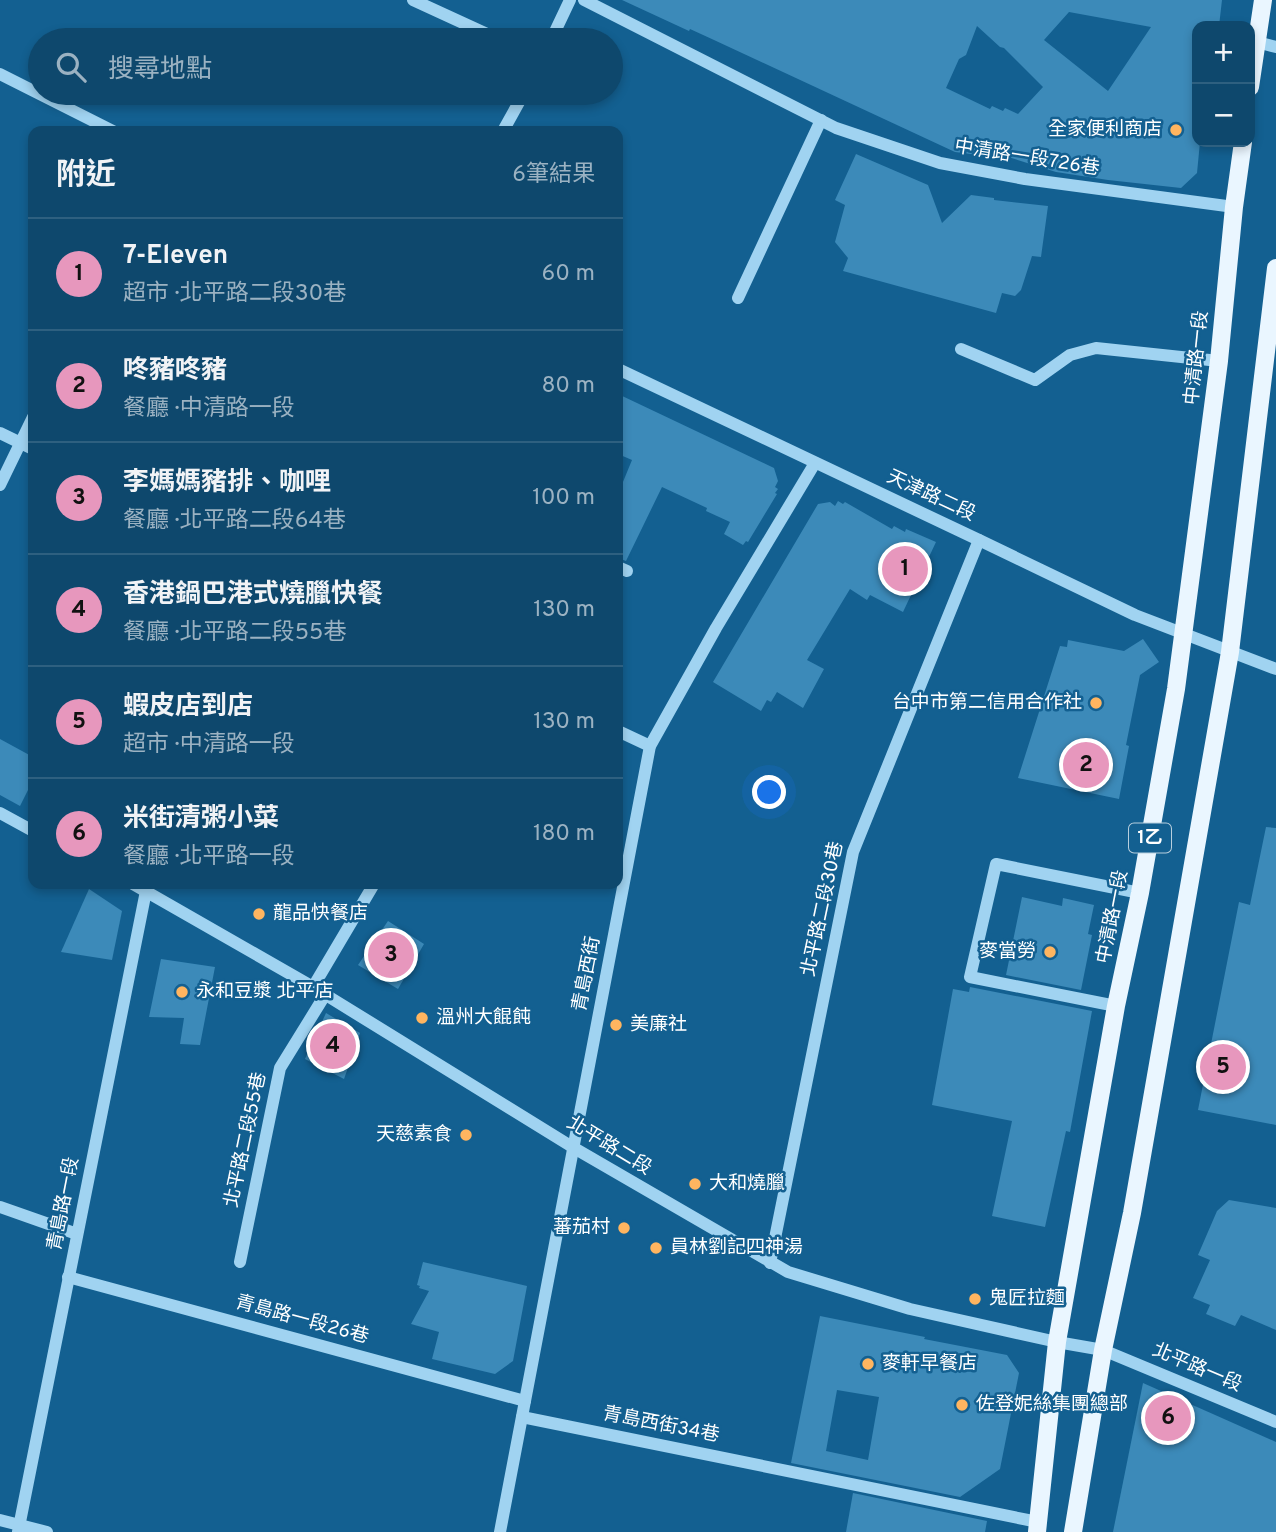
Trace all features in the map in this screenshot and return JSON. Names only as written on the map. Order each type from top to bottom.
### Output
[{"type":"main road","points":[[1251,84],[1263,0]]},
{"type":"main road","name":"中清路一段","points":[[1038,1527],[1057,1342],[1116,1006],[1140,893],[1184,633],[1219,360],[1241,147]]},
{"type":"main road","name":"1乙","points":[[1073,1532],[1104,1350],[1135,1199],[1230,652],[1276,268]]},
{"type":"street","points":[[413,0],[474,28]]},
{"type":"street","points":[[557,28],[570,0]]},
{"type":"street","name":"中清路一段726巷","points":[[584,0],[836,128],[940,163],[1025,179],[1234,207]]},
{"type":"street","points":[[1257,41],[1276,47]]},
{"type":"street","points":[[0,74],[28,88]]},
{"type":"street","points":[[61,105],[103,126]]},
{"type":"street","points":[[506,126],[517,105]]},
{"type":"street","points":[[738,298],[821,120]]},
{"type":"street","points":[[961,349],[1035,380],[1070,355],[1096,348],[1219,360]]},
{"type":"street","name":"天津路二段","points":[[623,371],[1135,615],[1276,669]]},
{"type":"street","points":[[0,485],[28,427]]},
{"type":"street","points":[[0,433],[28,446]]},
{"type":"street","name":"青島西街","points":[[500,1532],[650,747],[716,628],[816,463]]},
{"type":"street","name":"北平路二段30巷","points":[[770,1263],[853,852],[979,540]]},
{"type":"street","points":[[623,734],[650,747]]},
{"type":"street","points":[[0,813],[28,828]]},
{"type":"street","points":[[1116,1006],[970,977],[996,864],[1140,893]]},
{"type":"street","name":"青島路一段","points":[[19,1529],[148,889]]},
{"type":"street","name":"北平路二段","points":[[151,889],[574,1148],[788,1272],[910,1309],[1104,1350]]},
{"type":"street","points":[[313,988],[371,889]]},
{"type":"street","name":"北平路二段55巷","points":[[240,1262],[280,1068],[325,995]]},
{"type":"street","points":[[0,1207],[77,1234]]},
{"type":"street","name":"青島路一段26巷","points":[[68,1277],[525,1401]]},
{"type":"street","name":"北平路一段","points":[[1104,1350],[1276,1422]]},
{"type":"street","name":"青島西街34巷","points":[[522,1417],[793,1471],[1038,1527]]},
{"type":"street","points":[[0,1520],[19,1529],[47,1532]]},
{"type":"building","points":[[622,0],[1222,0],[1220,21],[1192,21],[1192,147],[1200,147],[1197,173],[1181,188],[1056,172],[1002,155],[1001,158],[955,152],[690,29],[689,31]],"holes":[[[1069,12],[1151,27],[1108,91],[1044,40]],[[977,26],[1043,87],[1018,114],[1005,108],[1003,111],[992,106],[990,109],[946,88],[959,59],[966,55]]]},
{"type":"building","points":[[856,154],[928,185],[942,223],[971,195],[1048,206],[1041,257],[1032,256],[1021,290],[1015,296],[1002,293],[996,313],[843,271],[848,258],[835,242],[845,205],[835,200]]},
{"type":"building","points":[[623,396],[774,468],[778,481],[775,487],[778,489],[775,493],[777,494],[748,542],[743,545],[724,534],[730,522],[662,487],[626,561],[623,560],[623,482],[632,460],[623,456]]},
{"type":"building","points":[[838,501],[843,504],[845,502],[892,529],[894,526],[905,532],[906,529],[936,542],[903,612],[870,595],[867,600],[850,589],[807,660],[824,669],[803,708],[777,692],[771,702],[767,700],[761,711],[713,682],[818,504],[830,502],[835,506]]},
{"type":"building","points":[[1143,639],[1159,662],[1140,675],[1126,745],[1129,746],[1119,799],[1018,778],[1060,646],[1067,647],[1068,640],[1124,651]]},
{"type":"building","points":[[0,739],[28,754],[28,790],[20,806],[0,795]]},
{"type":"building","points":[[1266,827],[1276,828],[1276,1125],[1198,1110],[1239,902],[1250,905]]},
{"type":"building","points":[[89,889],[122,911],[112,960],[61,952]]},
{"type":"building","name":"麥當勞","points":[[1022,897],[1062,906],[1063,898],[1094,905],[1088,934],[1092,935],[1081,990],[1006,975]]},
{"type":"building","points":[[388,921],[424,944],[398,989],[358,965]]},
{"type":"building","name":"永和豆漿 北平店","points":[[161,959],[215,967],[200,1045],[180,1044],[184,1018],[149,1017]]},
{"type":"building","points":[[970,987],[1092,1011],[1070,1132],[1066,1131],[1045,1227],[992,1216],[1012,1121],[932,1105],[953,989],[969,992]]},
{"type":"building","points":[[326,1013],[360,1033],[344,1079],[305,1059]]},
{"type":"building","points":[[1229,1200],[1276,1208],[1276,1330],[1241,1315],[1235,1326],[1206,1314],[1210,1305],[1193,1298],[1210,1260],[1198,1255],[1217,1211]]},
{"type":"building","points":[[423,1262],[527,1286],[513,1361],[495,1374],[432,1359],[439,1332],[411,1324],[429,1291],[417,1285]]},
{"type":"building","points":[[820,1316],[1007,1355],[1019,1373],[1000,1469],[960,1497],[791,1463]],"holes":[[[837,1390],[879,1397],[868,1460],[826,1451]]]},
{"type":"building","points":[[1143,1383],[1276,1442],[1276,1532],[1113,1532]]},
{"type":"building","points":[[853,1493],[987,1521],[985,1532],[846,1532]]},
{"type":"place","name":"全家便利商店","points":[[1176,130]]},
{"type":"place","name":"7-Eleven","points":[[905,569]]},
{"type":"place","name":"台中市第二信用合作社","points":[[1096,703]]},
{"type":"place","name":"咚豬咚豬","points":[[1086,765]]},
{"type":"place","name":"龍品快餐店","points":[[259,914]]},
{"type":"place","name":"麥當勞","points":[[1050,952]]},
{"type":"place","name":"李媽媽豬排、咖哩","points":[[391,955]]},
{"type":"place","name":"永和豆漿 北平店","points":[[182,992]]},
{"type":"place","name":"溫州大餛飩","points":[[422,1018]]},
{"type":"place","name":"美廉社","points":[[616,1025]]},
{"type":"place","name":"香港鍋巴港式燒臘快餐","points":[[333,1046]]},
{"type":"place","name":"蝦皮店到店","points":[[1223,1067]]},
{"type":"place","name":"天慈素食","points":[[466,1135]]},
{"type":"place","name":"大和燒臘","points":[[695,1184]]},
{"type":"place","name":"蕃茄村","points":[[624,1228]]},
{"type":"place","name":"員林劉記四神湯","points":[[656,1248]]},
{"type":"place","name":"鬼匠拉麵","points":[[975,1299]]},
{"type":"place","name":"麥軒早餐店","points":[[868,1364]]},
{"type":"place","name":"佐登妮絲集團總部","points":[[962,1405]]},
{"type":"place","name":"米街清粥小菜","points":[[1168,1418]]}]
